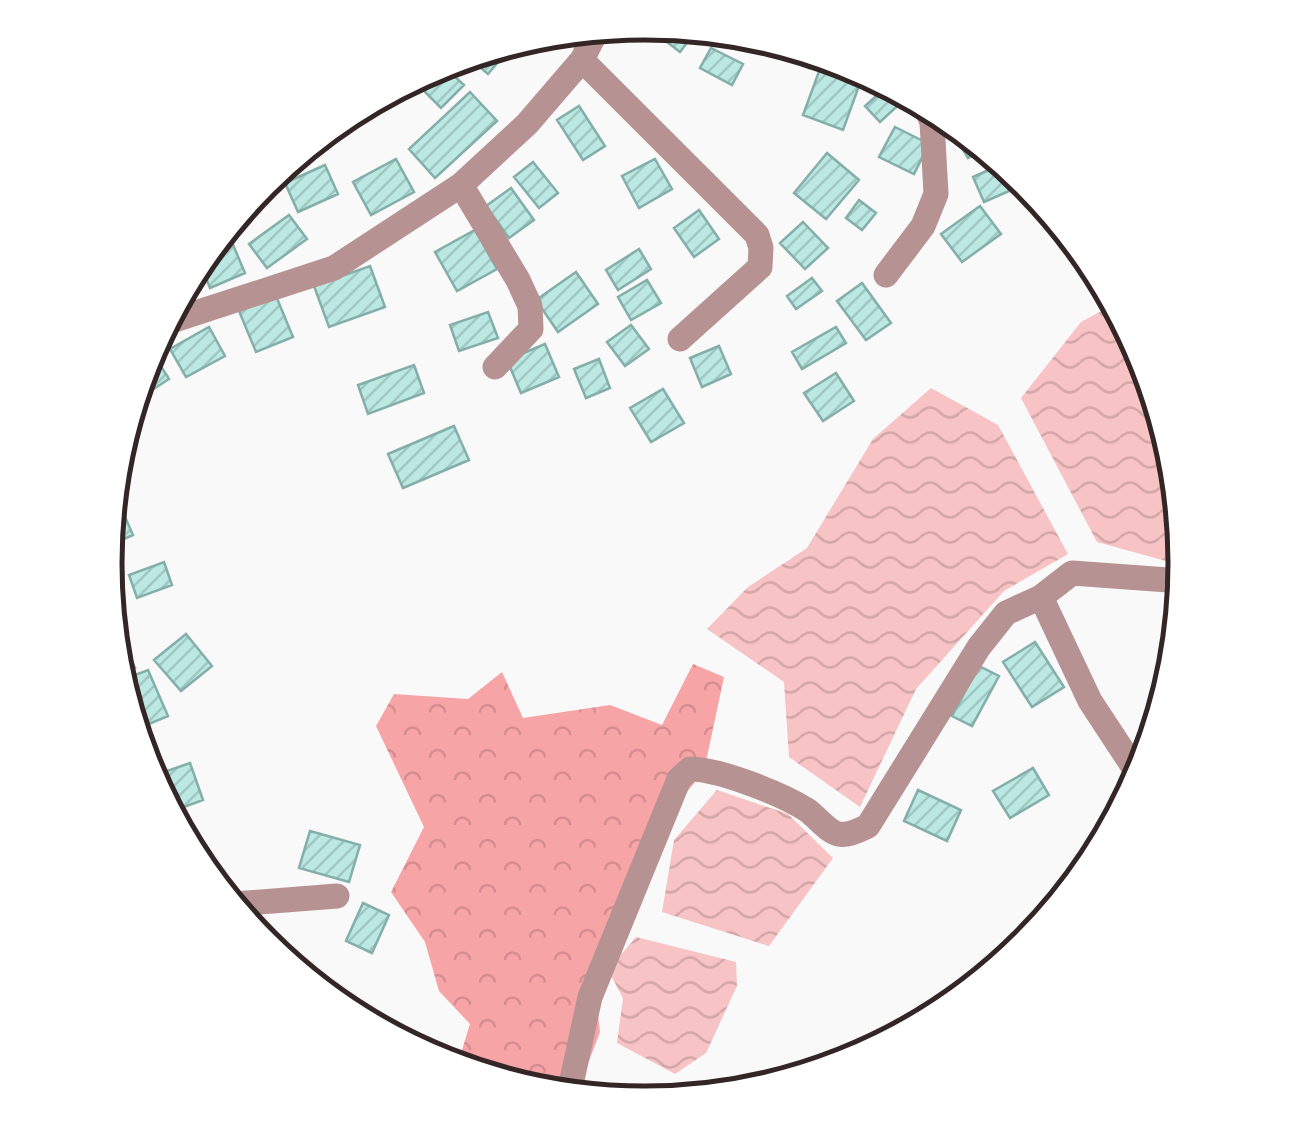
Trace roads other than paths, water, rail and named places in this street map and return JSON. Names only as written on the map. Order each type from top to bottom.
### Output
[{"type":"street","points":[[184,317],[334,268],[461,186],[527,124],[582,60],[591,43]]},
{"type":"street","points":[[582,60],[758,235],[760,267],[680,339]]},
{"type":"street","points":[[886,274],[923,226],[936,194],[932,126]]},
{"type":"street","points":[[461,186],[530,306],[531,329],[495,366]]},
{"type":"street","points":[[572,1081],[590,997],[679,779],[690,768],[776,794],[807,810],[836,834],[852,834],[868,826],[979,647],[1006,613],[1041,597],[1072,573],[1168,580]]},
{"type":"street","points":[[1041,597],[1090,700],[1129,760]]},
{"type":"street","points":[[248,903],[337,896]]},
{"type":"water","points":[[1103,311],[1140,395],[1164,495],[1168,562],[1097,542],[1021,398],[1081,322]]},
{"type":"water","points":[[931,388],[998,425],[1068,554],[1004,591],[916,689],[860,807],[789,757],[784,682],[707,629],[748,587],[807,548],[873,439]]},
{"type":"water","points":[[717,790],[788,814],[833,858],[769,946],[662,912],[674,840]]},
{"type":"water","points":[[636,937],[736,962],[737,986],[706,1053],[675,1074],[617,1043],[623,998],[608,970]]}]
